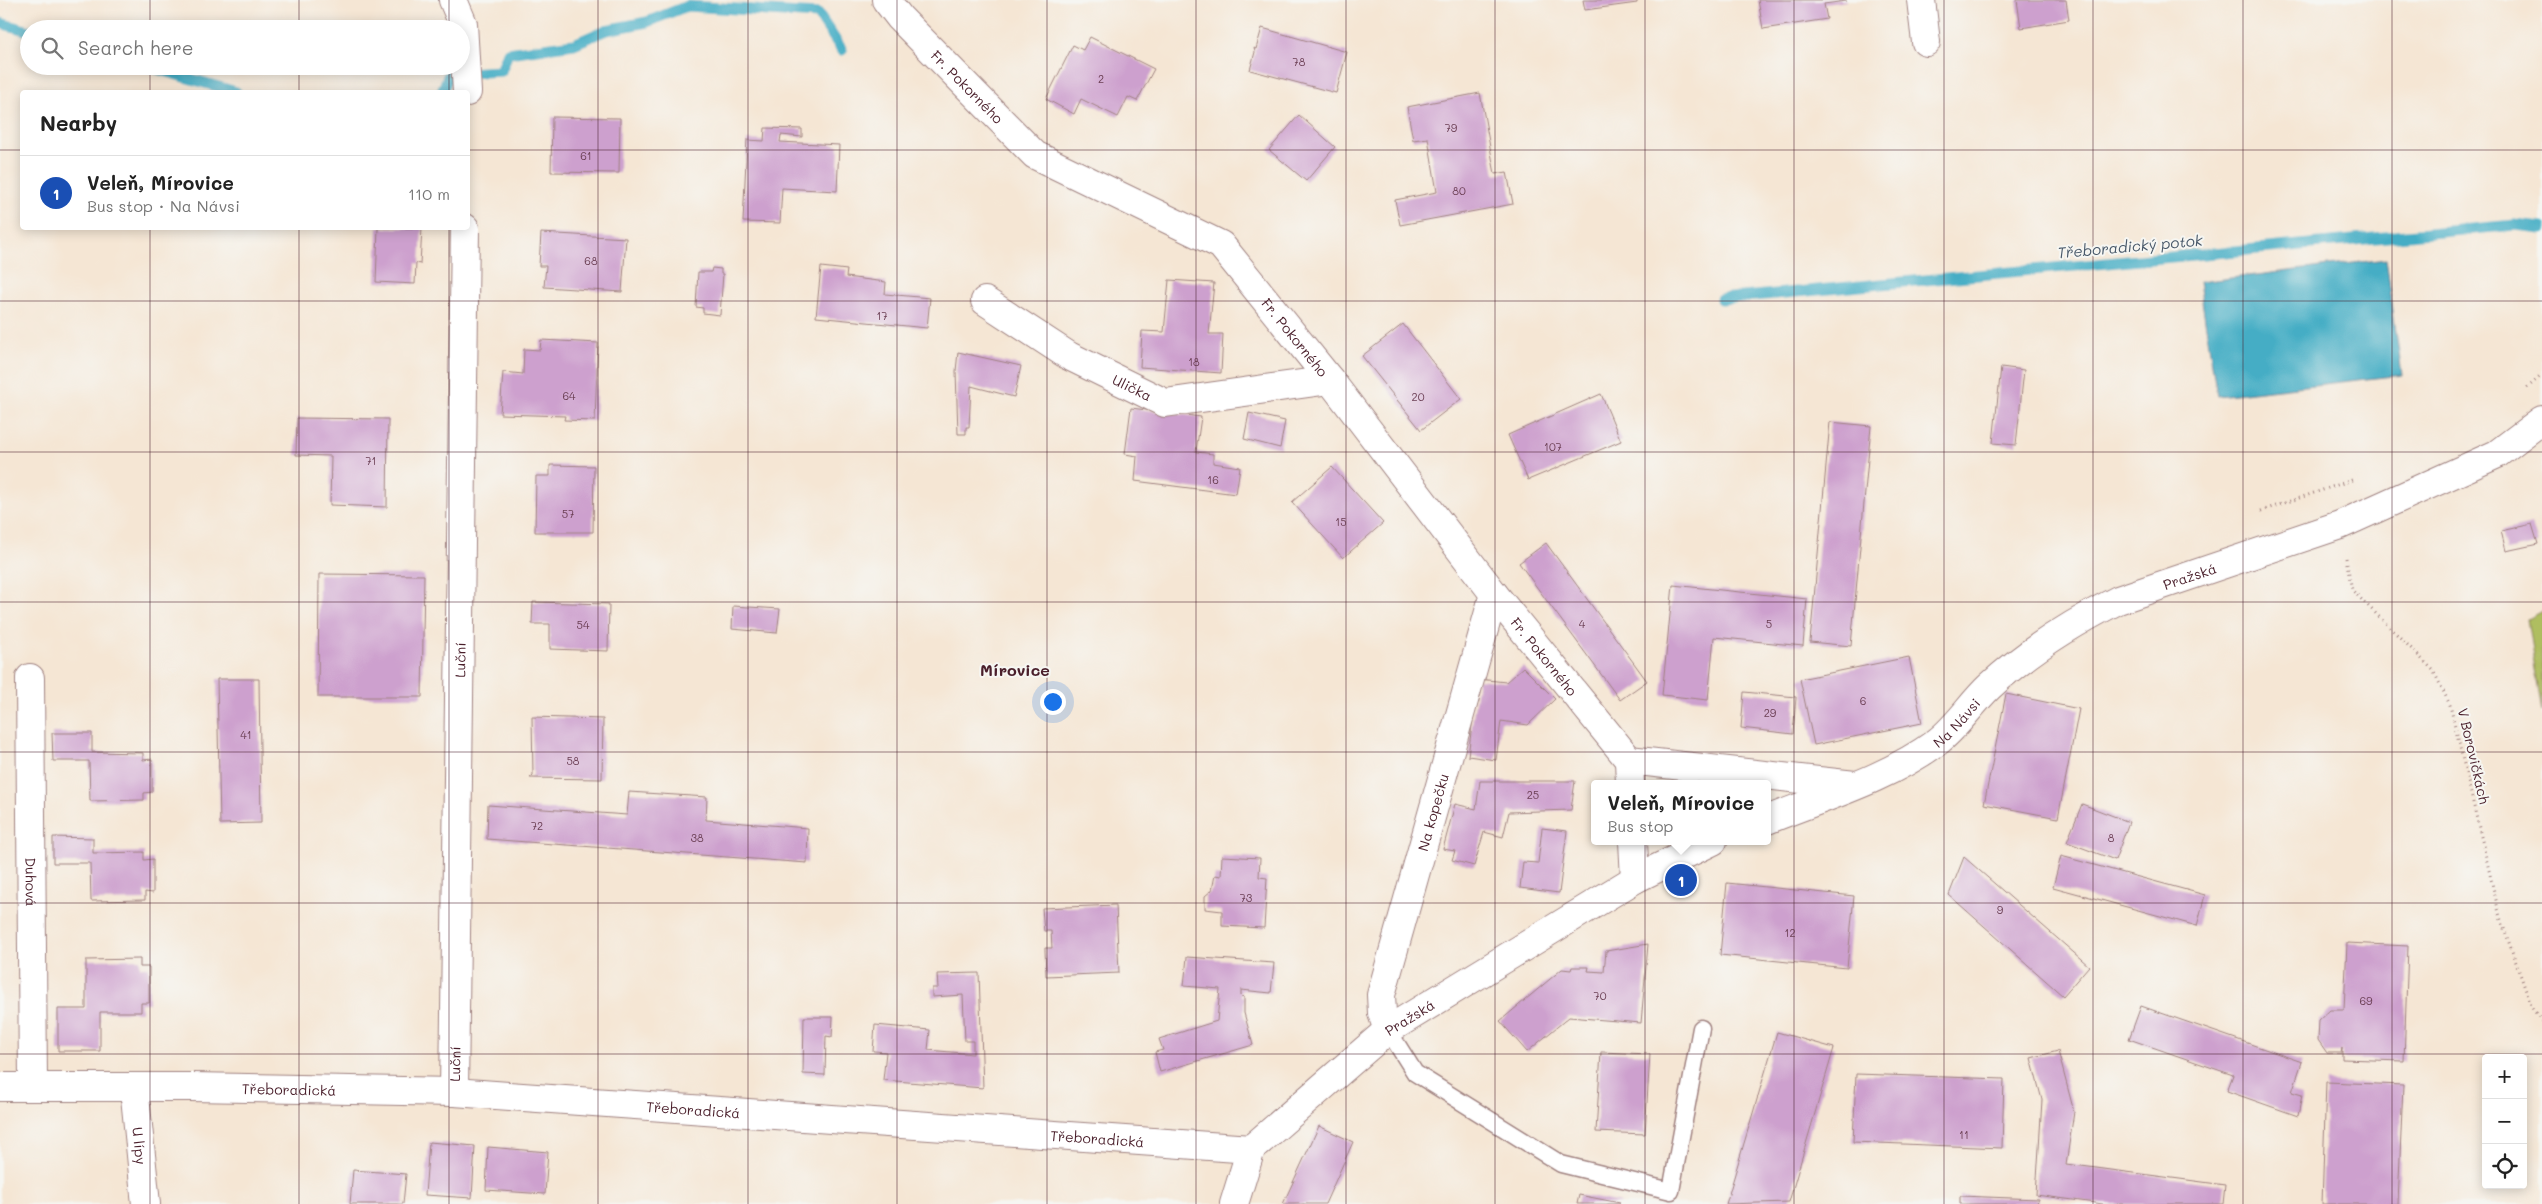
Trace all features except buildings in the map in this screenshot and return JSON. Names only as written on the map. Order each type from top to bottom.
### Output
[{"type":"street","name":"Fr. Pokorného","points":[[886,0],[900,18],[1035,154],[1221,246],[1330,380],[1629,772]]},
{"type":"street","points":[[1921,0],[1926,42]]},
{"type":"street","points":[[465,75],[467,90]]},
{"type":"street","name":"Luční","points":[[454,1092],[465,230]]},
{"type":"street","name":"Ulička","points":[[985,301],[1069,356],[1165,403],[1330,380]]},
{"type":"street","name":"Pražská","points":[[2045,643],[2088,615],[2118,600],[2340,525],[2497,454],[2542,420]]},
{"type":"street","name":"Na kopečku","points":[[1388,1030],[1382,1013],[1381,995],[1494,594]]},
{"type":"street","name":"Na Návsi","points":[[1771,818],[1889,770],[1938,741],[1988,688],[2020,659],[2045,643]]},
{"type":"street","name":"Duhová","points":[[30,678],[34,1086]]},
{"type":"street","points":[[1629,772],[1768,780]]},
{"type":"street","points":[[1771,780],[1855,785]]},
{"type":"street","points":[[1633,845],[1635,879],[1704,845]]},
{"type":"street","name":"Pražská","points":[[1251,1149],[1388,1030],[1635,879]]},
{"type":"street","name":"Třeboradická","points":[[0,1087],[454,1092],[1251,1149]]},
{"type":"street","name":"U lípy","points":[[134,1087],[146,1204]]},
{"type":"street","points":[[1234,1204],[1251,1149]]},
{"type":"lane","points":[[1388,1030],[1415,1073],[1561,1164],[1671,1191],[1701,1028]]},
{"type":"path","points":[[2521,394],[2542,375]]},
{"type":"path","points":[[2261,511],[2354,479]]},
{"type":"path","name":"V Borovičkách","points":[[2340,525],[2352,590],[2433,670],[2450,705],[2500,917],[2532,1008],[2542,1021]]},
{"type":"green space","points":[[2542,611],[2542,712],[2527,619]]},
{"type":"water","points":[[2386,259],[2402,375],[2217,396],[2199,282]]},
{"type":"waterway","name":"Třeboradický potok","points":[[470,73],[501,71],[508,53],[574,44],[606,30],[647,22],[687,6],[818,14],[842,50]]},
{"type":"waterway","name":"Třeboradický potok","points":[[0,23],[20,29]]},
{"type":"waterway","name":"Třeboradický potok","points":[[178,75],[229,90]]},
{"type":"waterway","name":"Třeboradický potok","points":[[443,90],[449,75]]},
{"type":"waterway","name":"Třeboradický potok","points":[[1721,299],[2515,225],[2542,228]]},
{"type":"place","name":"Veleň, Mírovice","points":[[1681,880]]},
{"type":"district","name":"Mírovice","points":[[1015,669]]}]
